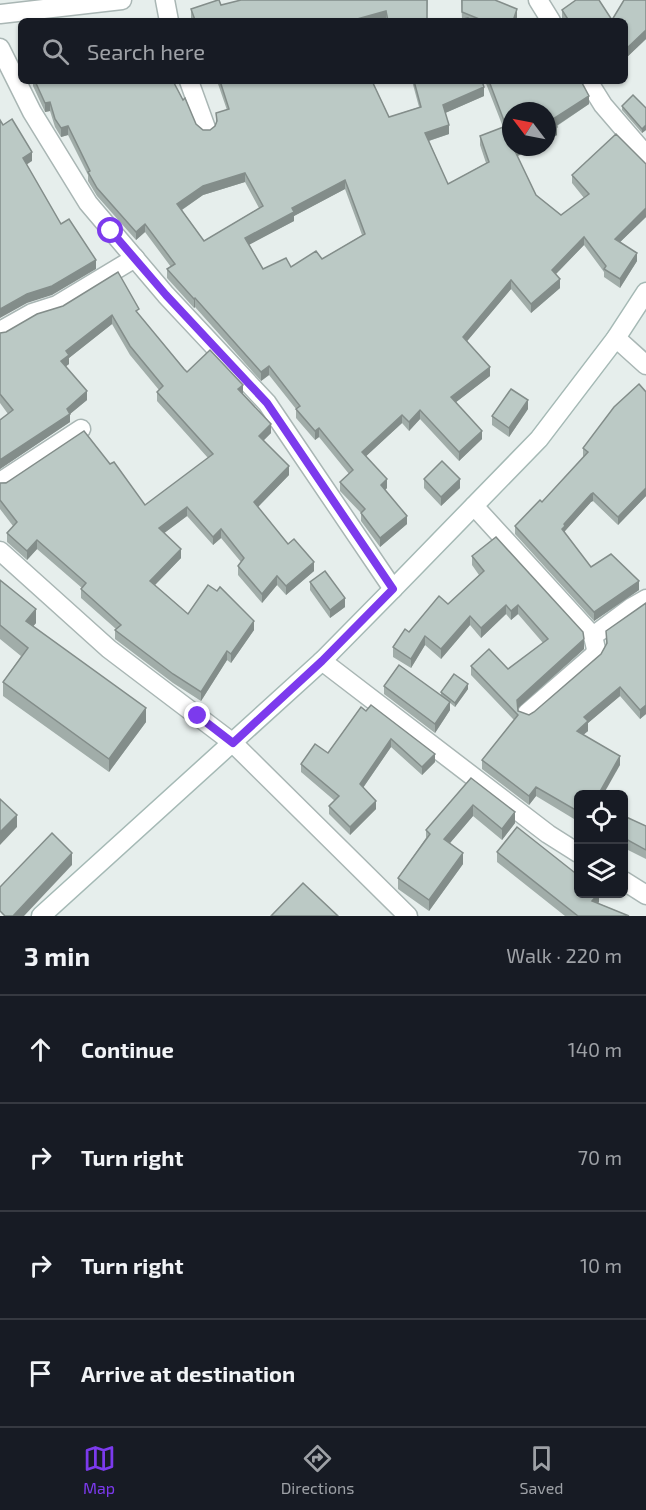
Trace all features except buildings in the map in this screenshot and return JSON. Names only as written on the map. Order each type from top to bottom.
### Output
[{"type":"street","points":[[0,14],[122,0]]},
{"type":"street","points":[[165,0],[168,18]]},
{"type":"street","points":[[538,0],[549,18]]},
{"type":"street","points":[[0,48],[32,112],[88,203],[166,295],[267,403],[393,589]]},
{"type":"street","points":[[190,84],[206,128]]},
{"type":"street","points":[[590,84],[603,105],[646,155]]},
{"type":"street","points":[[0,331],[32,313],[57,305],[135,258]]},
{"type":"street","points":[[40,916],[322,661],[474,506],[539,439],[616,338],[646,292]]},
{"type":"street","points":[[616,338],[646,365]]},
{"type":"street","points":[[0,482],[81,429]]},
{"type":"street","points":[[474,506],[593,636],[596,649],[594,655],[527,712]]},
{"type":"street","points":[[0,551],[109,649],[233,743],[397,912]]},
{"type":"street","points":[[593,636],[646,599]]},
{"type":"street","points":[[322,661],[548,834],[574,850]]},
{"type":"street","points":[[628,884],[646,895]]},
{"type":"route","points":[[111,231],[166,295],[267,403],[393,589],[322,661],[233,743],[198,716]]}]
